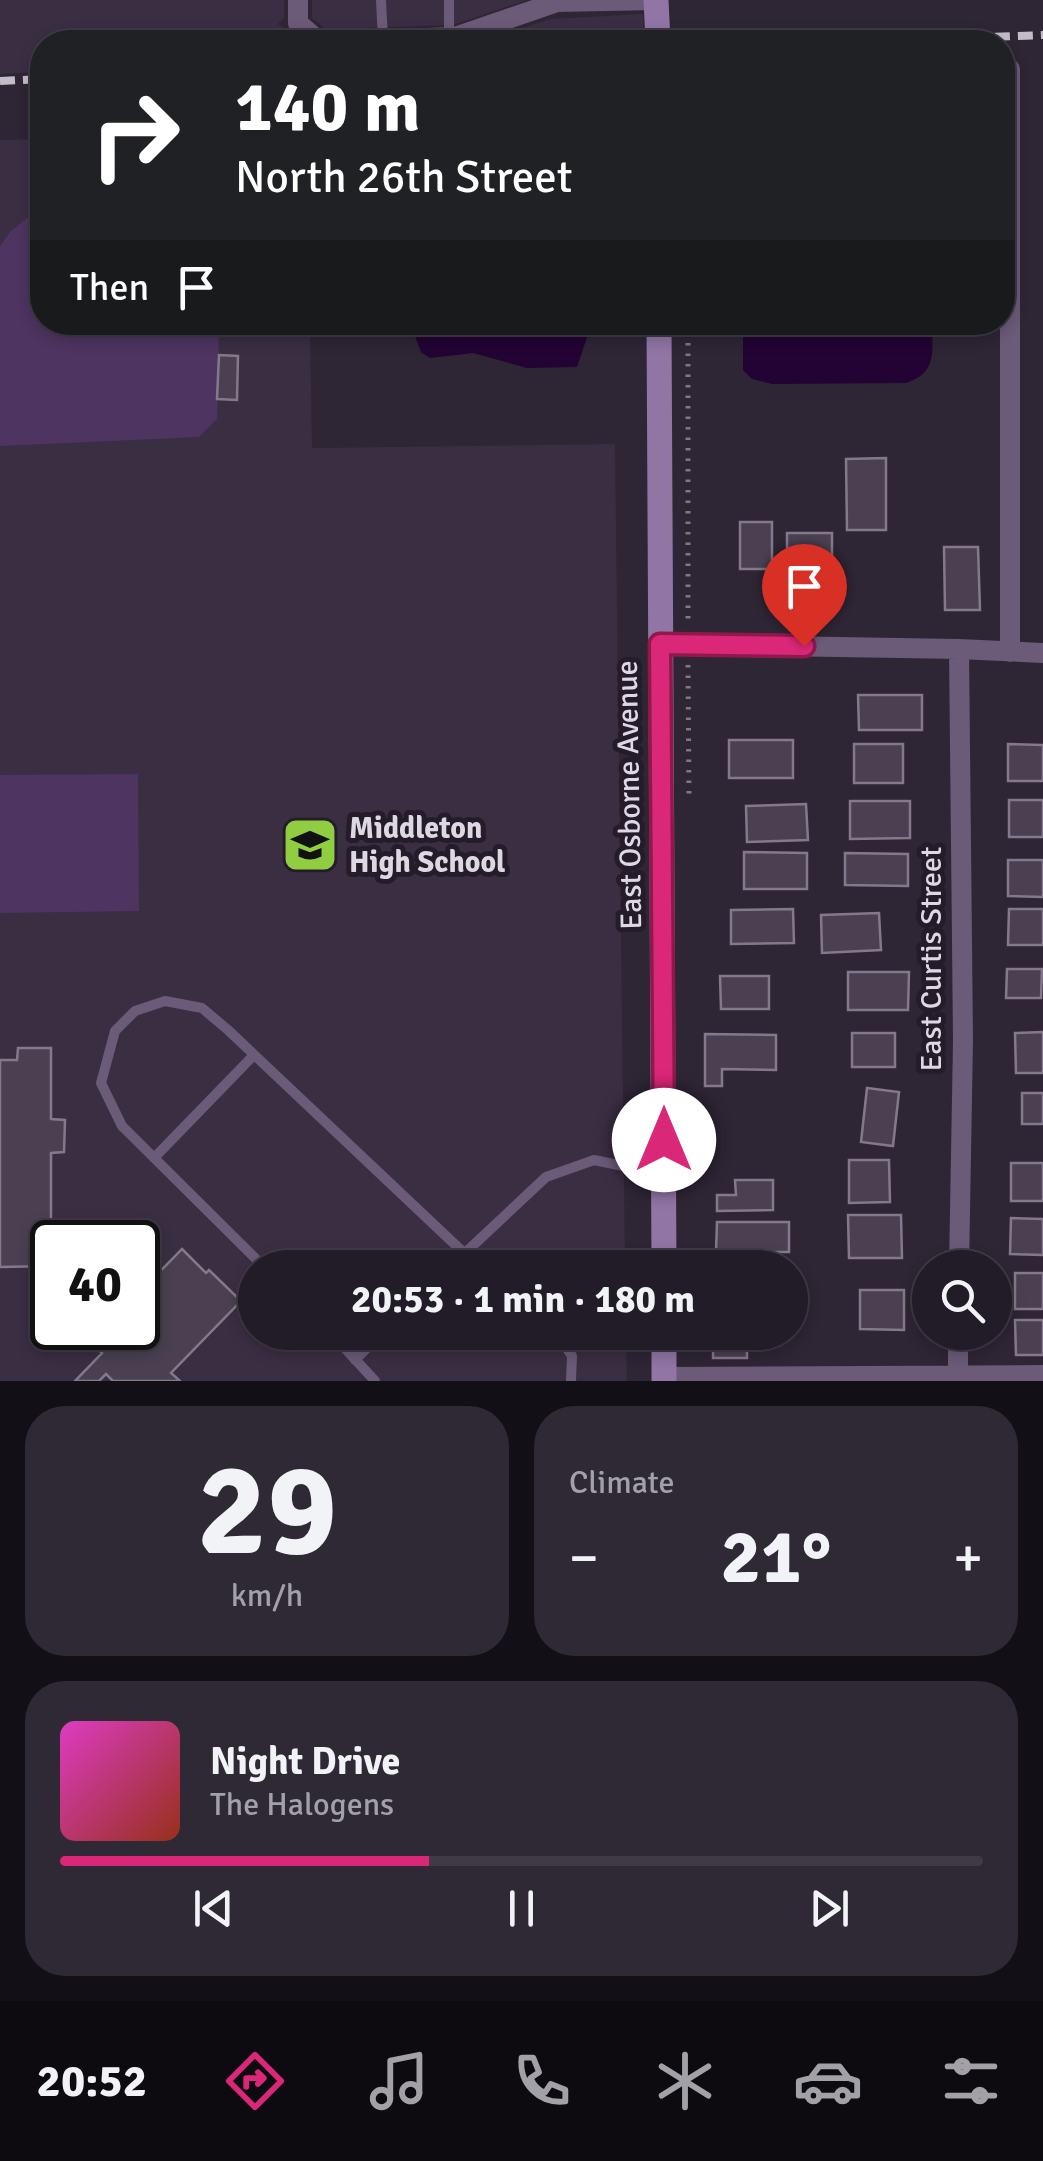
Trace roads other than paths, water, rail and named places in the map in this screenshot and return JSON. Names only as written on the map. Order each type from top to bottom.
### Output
[{"type":"street","points":[[298,0],[298,23],[306,30]]},
{"type":"street","points":[[474,30],[557,2],[656,0],[657,30]]},
{"type":"street","name":"East Osborne Avenue","points":[[659,335],[664,1250]]},
{"type":"street","points":[[1010,335],[1010,652]]},
{"type":"street","points":[[660,644],[1043,653]]},
{"type":"street","name":"East Curtis Street","points":[[959,650],[963,1040],[959,1250]]},
{"type":"street","points":[[664,1350],[664,1379],[1043,1375]]},
{"type":"street","points":[[958,1350],[958,1378]]},
{"type":"lane","points":[[381,0],[382,30]]},
{"type":"lane","points":[[449,0],[450,30]]},
{"type":"lane","points":[[248,1250],[122,1126],[101,1083],[115,1031],[135,1011],[165,1001],[202,1008],[460,1250]]},
{"type":"lane","points":[[154,1158],[254,1054]]},
{"type":"lane","points":[[468,1250],[546,1178],[594,1160],[664,1174]]},
{"type":"lane","points":[[346,1350],[374,1381]]},
{"type":"lane","points":[[355,1360],[365,1350]]},
{"type":"lane","points":[[568,1350],[572,1356],[571,1381]]},
{"type":"railway","points":[[1015,36],[1043,35]]},
{"type":"railway","points":[[0,81],[30,80]]},
{"type":"place","name":"Middleton High School","points":[[310,845]]}]
